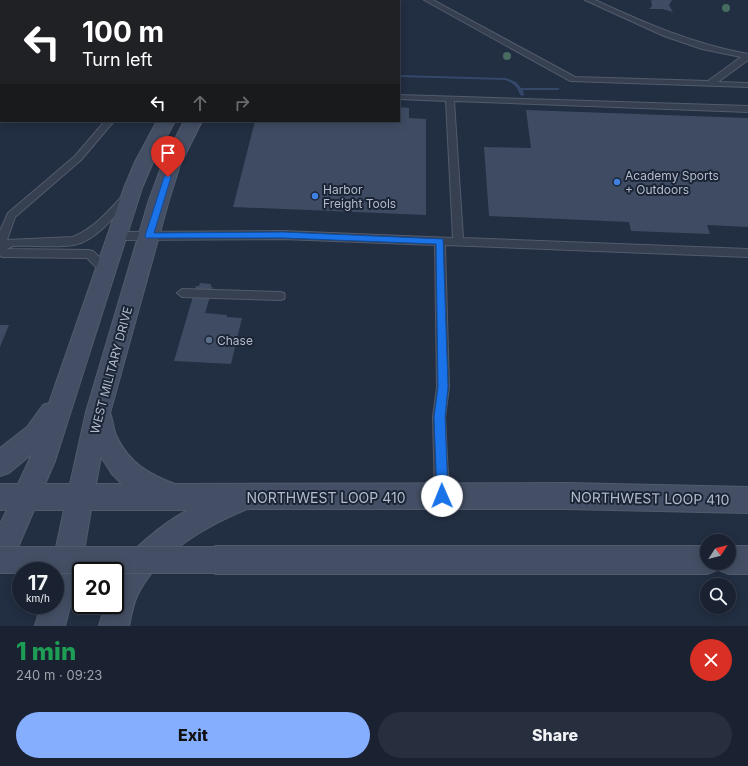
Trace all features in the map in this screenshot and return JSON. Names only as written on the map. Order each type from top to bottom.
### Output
[{"type":"main road","points":[[0,556],[13,497],[42,461],[133,188],[144,162],[165,122]]},
{"type":"main road","points":[[182,143],[186,122]]},
{"type":"main road","name":"WEST MILITARY DRIVE","points":[[50,626],[69,557],[98,412],[171,165],[192,122]]},
{"type":"main road","points":[[0,464],[36,435],[54,410],[67,386]]},
{"type":"main road","points":[[98,412],[102,433],[113,454],[126,470],[164,493],[180,496]]},
{"type":"main road","name":"NORTHWEST LOOP 410","points":[[13,497],[442,496],[646,497],[748,500]]},
{"type":"main road","points":[[114,626],[126,587],[134,574],[150,556],[184,528],[230,502],[245,497]]},
{"type":"main road","points":[[0,560],[700,560]]},
{"type":"main road","points":[[736,560],[748,560]]},
{"type":"lane","points":[[428,0],[573,79],[748,85]]},
{"type":"lane","points":[[589,0],[674,39],[719,52],[748,56]]},
{"type":"lane","points":[[711,84],[748,56]]},
{"type":"lane","points":[[400,96],[748,109]]},
{"type":"lane","points":[[450,98],[458,242]]},
{"type":"lane","points":[[0,247],[11,215],[78,158],[109,122]]},
{"type":"lane","points":[[0,247],[11,242],[74,240],[85,236],[109,218],[133,188]]},
{"type":"lane","points":[[117,236],[283,235],[748,253]]},
{"type":"lane","points":[[440,241],[443,387],[440,417],[442,496]]},
{"type":"lane","points":[[0,247],[6,254],[89,254],[106,270]]},
{"type":"lane","points":[[182,293],[280,296]]},
{"type":"building","points":[[651,0],[672,0],[669,5],[673,12],[662,9],[649,9],[652,6]]},
{"type":"building","points":[[400,107],[409,108],[409,118],[426,119],[426,215],[233,207],[255,122],[400,122]]},
{"type":"building","name":"Academy Sports + Outdoors","points":[[526,110],[748,118],[748,227],[707,225],[710,234],[631,231],[629,222],[489,216],[484,147],[531,148]]},
{"type":"building","name":"Chase","points":[[200,283],[211,284],[211,287],[213,287],[205,313],[242,318],[231,364],[174,361],[196,286],[199,286]]},
{"type":"building","points":[[0,325],[9,325],[0,347]]},
{"type":"waterway","points":[[400,76],[506,79],[517,85],[522,95]]},
{"type":"waterway","points":[[521,89],[558,89]]},
{"type":"place","name":"Academy Sports + Outdoors","points":[[617,182]]},
{"type":"place","name":"Harbor Freight Tools","points":[[315,196]]},
{"type":"place","name":"Chase","points":[[209,340]]},
{"type":"route","points":[[168,177],[149,236],[283,235],[440,241],[443,387],[440,417],[442,496]]}]
